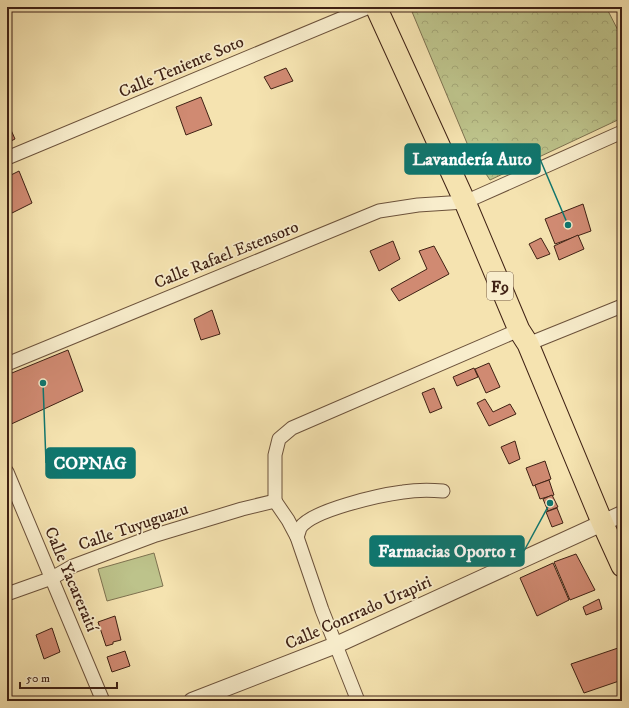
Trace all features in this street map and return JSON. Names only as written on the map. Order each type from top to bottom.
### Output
[{"type":"highway","name":"F9","points":[[376,7],[465,202],[622,566]]},
{"type":"street","name":"Calle Teniente Soto","points":[[7,158],[369,7]]},
{"type":"street","points":[[465,202],[622,132]]},
{"type":"street","name":"Calle Rafael Estensoro","points":[[7,364],[379,211],[418,205],[465,202]]},
{"type":"street","points":[[358,701],[322,610],[298,537],[274,501],[275,455],[279,439],[292,428],[524,337],[622,306]]},
{"type":"street","name":"Calle Yacareraití","points":[[7,472],[103,701]]},
{"type":"street","points":[[298,537],[300,528],[310,519],[333,509],[379,496],[403,492],[427,490],[443,491]]},
{"type":"street","name":"Calle Tuyuguazu","points":[[7,594],[52,578],[73,566],[156,535],[274,501]]},
{"type":"street","name":"Calle Conrrado Urapiri","points":[[192,701],[336,645],[622,514]]},
{"type":"green space","points":[[410,7],[606,7],[622,38],[622,118],[490,180],[469,148]]},
{"type":"green space","points":[[154,553],[163,586],[107,601],[98,569]]},
{"type":"building","points":[[286,68],[293,81],[271,89],[264,77]]},
{"type":"building","points":[[201,97],[212,125],[186,135],[176,107]]},
{"type":"building","points":[[7,121],[15,139],[7,143]]},
{"type":"building","points":[[19,171],[32,203],[8,215],[7,177]]},
{"type":"building","points":[[583,204],[591,231],[555,244],[545,219]]},
{"type":"building","points":[[578,235],[584,249],[559,260],[554,246]]},
{"type":"building","points":[[541,238],[550,254],[537,259],[529,244]]},
{"type":"building","points":[[393,241],[400,259],[379,271],[370,251]]},
{"type":"building","points":[[434,246],[449,274],[399,301],[391,289],[427,269],[419,251]]},
{"type":"building","points":[[212,310],[220,334],[201,340],[194,319]]},
{"type":"building","points":[[68,350],[83,391],[7,426],[7,375]]},
{"type":"building","points":[[489,363],[500,387],[486,393],[475,369]]},
{"type":"building","points":[[474,368],[478,377],[457,386],[453,377]]},
{"type":"building","points":[[434,388],[442,408],[430,413],[422,393]]},
{"type":"building","points":[[485,399],[493,412],[510,404],[516,414],[489,426],[477,403]]},
{"type":"building","points":[[515,441],[520,459],[509,464],[501,447]]},
{"type":"building","points":[[545,461],[551,479],[533,486],[526,468]]},
{"type":"building","points":[[549,480],[554,495],[540,499],[535,485]]},
{"type":"building","points":[[552,495],[558,507],[548,511],[543,499]]},
{"type":"building","points":[[557,508],[563,523],[552,527],[546,512]]},
{"type":"building","points":[[576,554],[595,590],[570,600],[554,562]]},
{"type":"building","points":[[553,563],[569,600],[537,616],[520,578]]},
{"type":"building","points":[[599,599],[602,609],[586,615],[583,607]]},
{"type":"building","points":[[115,616],[121,640],[106,646],[98,622]]},
{"type":"building","points":[[52,628],[60,652],[44,659],[36,635]]},
{"type":"building","points":[[618,648],[622,654],[622,680],[584,693],[571,664]]},
{"type":"building","points":[[125,651],[130,666],[112,672],[107,657]]},
{"type":"place","name":"Lavandería Auto","points":[[568,225]]},
{"type":"place","name":"COPNAG","points":[[43,383]]},
{"type":"place","name":"Farmacias Oporto 1","points":[[550,503]]}]
